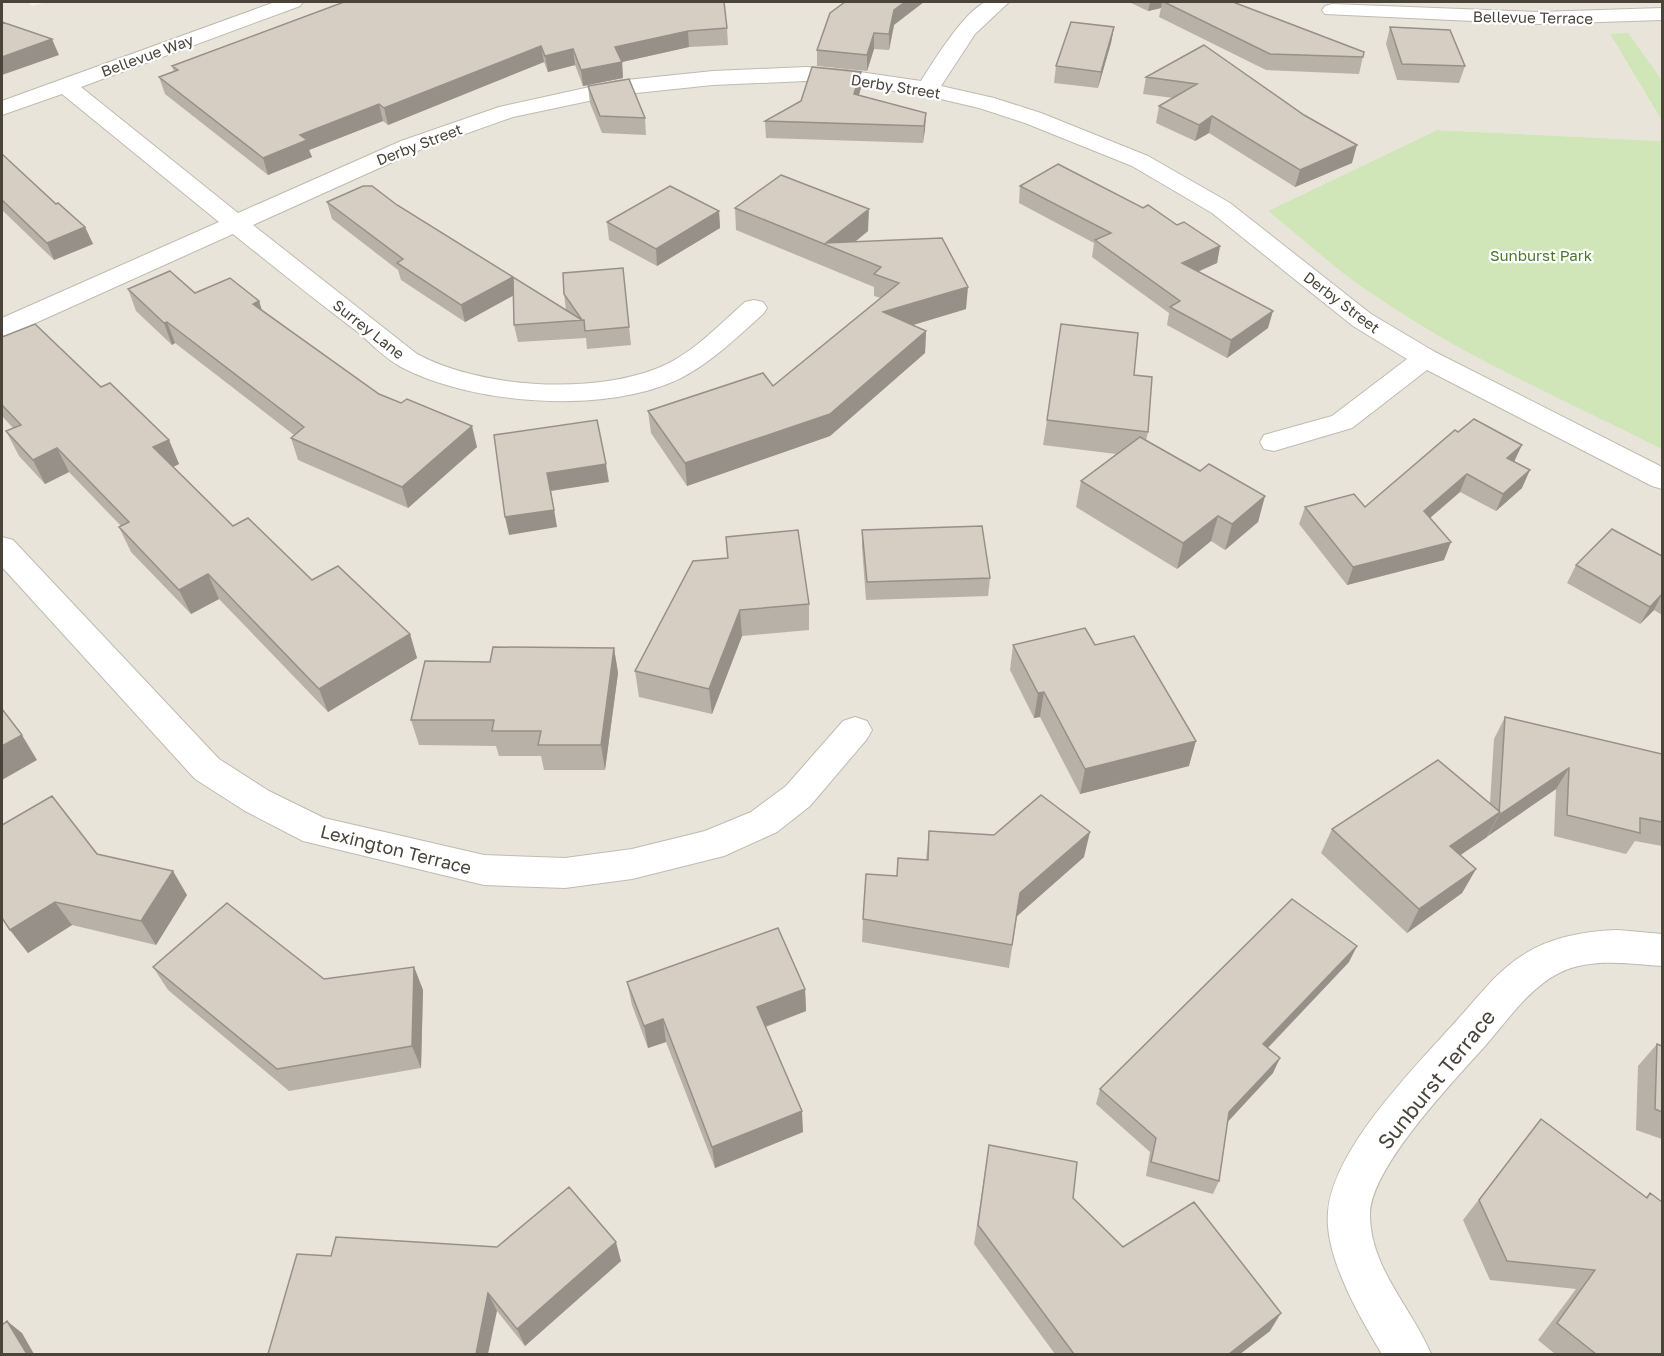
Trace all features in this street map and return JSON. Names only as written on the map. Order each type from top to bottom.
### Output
[{"type":"street","name":"Bellevue Way","points":[[2,108],[293,2]]},
{"type":"street","points":[[928,89],[941,66],[972,26],[999,2]]},
{"type":"street","name":"Bellevue Terrace","points":[[1332,10],[1609,18],[1627,9],[1662,14]]},
{"type":"street","name":"Derby Street","points":[[2,328],[409,146],[507,112],[562,98],[618,88],[713,78],[806,74],[846,77],[928,89],[986,103],[1033,118],[1140,161],[1221,208],[1362,320],[1425,358],[1662,479]]},
{"type":"street","name":"Surrey Lane","points":[[65,85],[411,362],[479,385],[528,392],[573,392],[624,386],[668,374],[698,356],[754,308]]},
{"type":"street","points":[[1274,442],[1342,422],[1425,358]]},
{"type":"street","name":"Lexington Terrace","points":[[2,548],[207,769],[257,801],[316,831],[483,870],[565,873],[632,864],[711,845],[764,822],[798,796],[855,730]]},
{"type":"street","name":"Sunburst Terrace","points":[[1408,1354],[1371,1293],[1353,1240],[1349,1213],[1358,1183],[1381,1141],[1434,1074],[1511,988],[1545,962],[1581,950],[1632,945],[1662,950]]},
{"type":"shaded area","points":[[2,2],[28,2],[32,6],[47,2],[1662,2],[1662,80],[1628,34],[1610,34],[1662,121],[1662,141],[1437,130],[1268,211],[1373,295],[1413,321],[1661,449],[1662,447],[1662,1354],[2,1354]]},
{"type":"green space","points":[[1628,33],[1662,80],[1662,121],[1610,34]]},
{"type":"green space","name":"Sunburst Park","points":[[1437,130],[1662,141],[1661,449],[1515,377],[1409,318],[1347,276],[1268,211]]},
{"type":"building","points":[[344,2],[724,2],[727,28],[688,31],[615,47],[622,62],[581,70],[573,49],[545,56],[541,46],[384,108],[379,104],[300,135],[307,140],[263,158],[159,77],[178,70],[172,66]]},
{"type":"building","points":[[845,2],[905,2],[894,10],[889,34],[874,33],[867,55],[817,50],[830,13]]},
{"type":"building","points":[[1164,2],[1233,2],[1364,52],[1363,57],[1270,54]]},
{"type":"building","points":[[2,22],[52,39],[2,57]]},
{"type":"building","points":[[1071,22],[1114,27],[1101,72],[1056,66]]},
{"type":"building","points":[[1390,27],[1450,30],[1465,66],[1402,64]]},
{"type":"building","points":[[1204,45],[1304,115],[1357,145],[1300,170],[1212,116],[1199,125],[1159,106],[1197,84],[1146,77]]},
{"type":"building","points":[[812,67],[861,72],[854,94],[926,113],[924,126],[765,121],[801,101]]},
{"type":"building","points":[[629,79],[645,118],[600,116],[588,86]]},
{"type":"building","points":[[2,154],[56,204],[58,203],[85,227],[47,243],[2,200]]},
{"type":"building","points":[[1058,164],[1143,208],[1148,205],[1177,225],[1184,222],[1220,246],[1182,263],[1273,311],[1231,340],[1170,307],[1180,301],[1095,240],[1111,233],[1020,186]]},
{"type":"building","points":[[781,175],[869,209],[826,243],[942,238],[968,287],[883,312],[926,331],[830,414],[685,463],[648,411],[763,373],[773,386],[899,283],[874,274],[881,267],[735,208]]},
{"type":"building","points":[[363,186],[372,186],[397,205],[513,277],[461,305],[397,263],[403,259],[327,202]]},
{"type":"building","points":[[670,186],[719,211],[656,249],[607,222]]},
{"type":"building","points":[[623,268],[629,327],[585,331],[584,320],[514,325],[513,277],[582,320],[564,294],[563,273]]},
{"type":"building","points":[[170,271],[195,293],[230,278],[259,301],[253,304],[379,394],[401,403],[407,399],[472,426],[402,487],[291,438],[304,427],[167,322],[164,323],[128,289]]},
{"type":"building","points":[[35,324],[101,387],[110,383],[169,440],[153,447],[233,526],[248,518],[312,580],[338,566],[410,634],[319,689],[208,574],[179,590],[119,527],[129,522],[57,448],[33,460],[6,431],[21,425],[2,405],[2,337]]},
{"type":"building","points":[[1061,324],[1138,333],[1134,375],[1152,377],[1148,432],[1047,420]]},
{"type":"building","points":[[1474,419],[1522,445],[1507,458],[1530,470],[1503,494],[1467,474],[1424,511],[1451,542],[1353,567],[1305,507],[1354,494],[1365,507],[1455,430],[1458,432]]},
{"type":"building","points":[[597,420],[606,464],[547,473],[554,510],[505,517],[494,435]]},
{"type":"building","points":[[1140,437],[1200,471],[1209,464],[1265,496],[1232,524],[1218,516],[1183,543],[1081,481]]},
{"type":"building","points":[[982,526],[990,578],[867,582],[862,530]]},
{"type":"building","points":[[1612,529],[1662,556],[1662,594],[1650,607],[1576,565]]},
{"type":"building","points":[[798,530],[809,604],[740,610],[709,689],[635,671],[693,561],[728,558],[726,537]]},
{"type":"building","points":[[1085,628],[1095,645],[1134,636],[1196,741],[1085,769],[1044,692],[1038,693],[1013,645]]},
{"type":"building","points":[[493,647],[614,648],[601,745],[538,745],[541,731],[492,731],[494,720],[411,720],[425,661],[490,662]]},
{"type":"building","points":[[2,709],[22,735],[2,746]]},
{"type":"building","points":[[1505,717],[1662,754],[1662,822],[1640,818],[1640,833],[1567,815],[1569,768],[1499,815]]},
{"type":"building","points":[[1438,760],[1500,812],[1450,846],[1476,869],[1419,909],[1332,829]]},
{"type":"building","points":[[1041,795],[1090,832],[1020,893],[1012,945],[863,919],[866,874],[897,876],[898,858],[928,860],[929,831],[994,835]]},
{"type":"building","points":[[52,796],[97,854],[173,871],[141,921],[55,902],[10,930],[2,918],[2,825]]},
{"type":"building","points":[[1292,899],[1357,946],[1263,1044],[1280,1058],[1229,1112],[1219,1181],[1151,1162],[1156,1138],[1100,1089]]},
{"type":"building","points":[[227,903],[324,979],[414,967],[412,1046],[277,1069],[153,967]]},
{"type":"building","points":[[778,928],[805,989],[757,1007],[802,1111],[712,1147],[663,1019],[644,1026],[627,982]]},
{"type":"building","points":[[1657,1044],[1662,1046],[1662,1112],[1655,1109]]},
{"type":"building","points":[[1541,1119],[1647,1198],[1650,1193],[1662,1202],[1662,1354],[1596,1354],[1557,1323],[1595,1270],[1507,1261],[1479,1200]]},
{"type":"building","points":[[989,1145],[1077,1162],[1073,1198],[1123,1247],[1194,1202],[1281,1313],[1229,1354],[1074,1354],[978,1225]]},
{"type":"building","points":[[569,1187],[616,1242],[517,1329],[488,1293],[476,1354],[268,1354],[297,1254],[331,1256],[336,1237],[497,1247]]},
{"type":"building","points":[[7,1321],[27,1354],[2,1354],[2,1325]]}]
